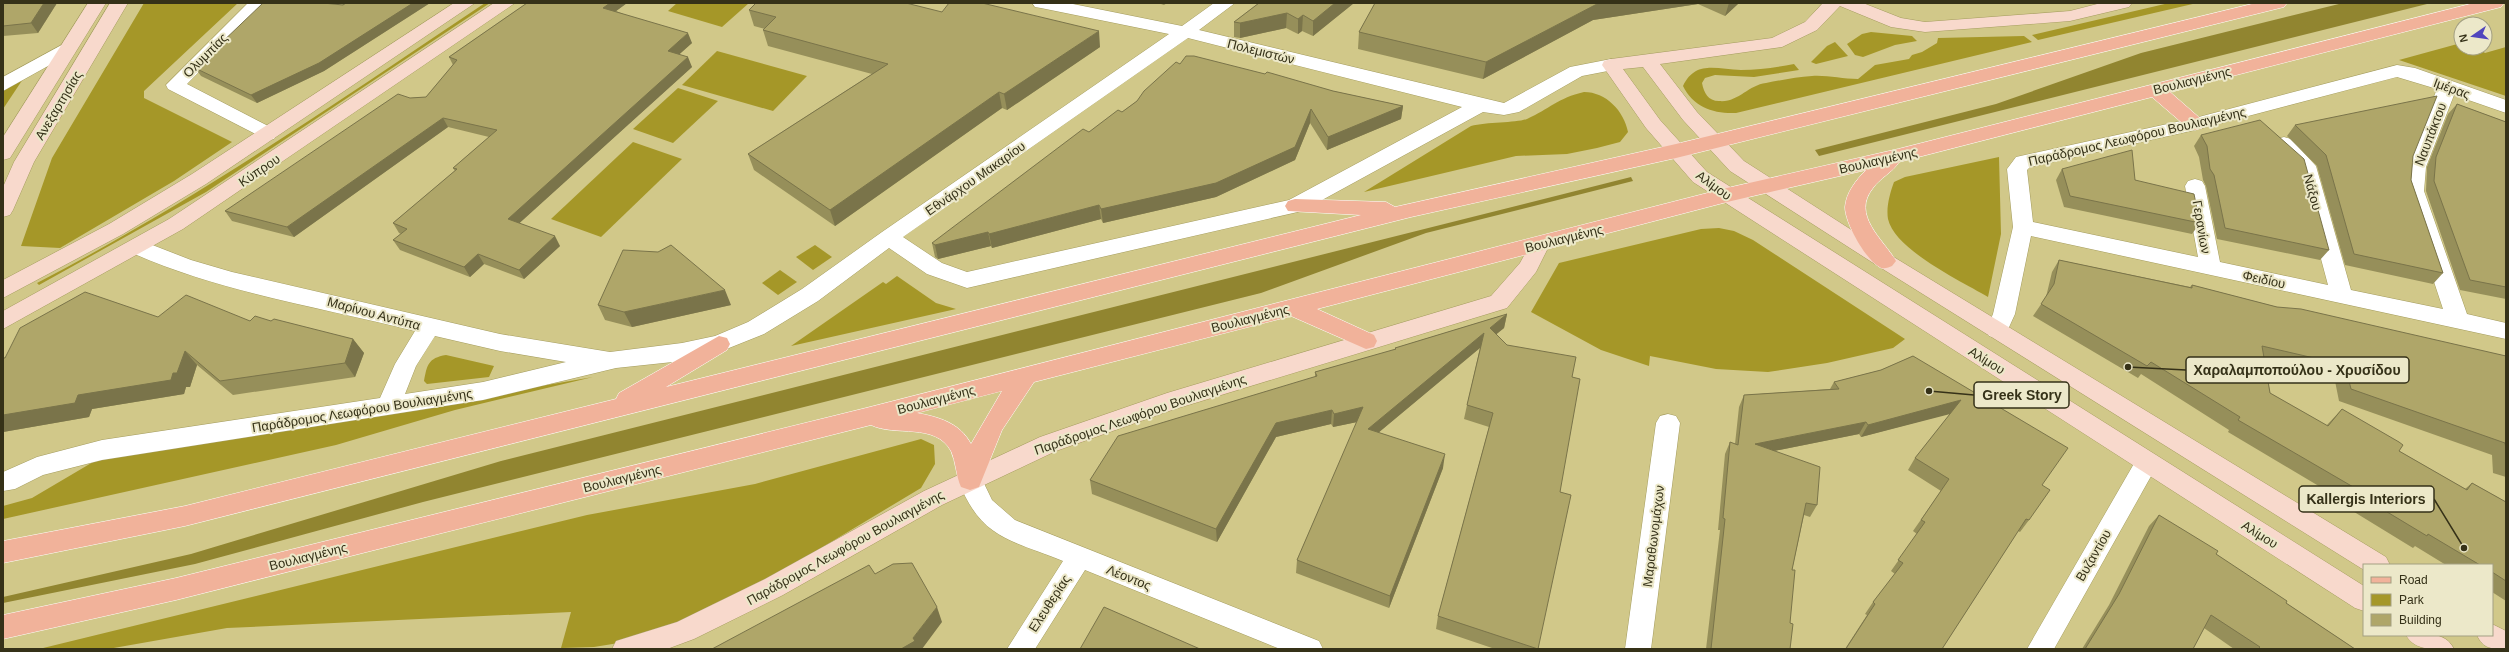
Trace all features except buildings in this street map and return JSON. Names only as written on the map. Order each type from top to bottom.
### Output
[{"type":"main road","name":"Ανεξαρτησίας","points":[[3,153],[97,3]]},
{"type":"main road","name":"Ανεξαρτησίας","points":[[4,201],[24,162],[119,3]]},
{"type":"main road","name":"Κύπρου","points":[[3,290],[151,209],[466,3]]},
{"type":"main road","name":"Κύπρου","points":[[3,321],[137,247],[223,194],[506,3]]},
{"type":"main road","points":[[1611,65],[1776,43],[1811,26],[1833,3]]},
{"type":"main road","points":[[1847,3],[1897,23],[1925,27],[2070,16],[2122,3]]},
{"type":"main road","points":[[3,552],[185,516],[1411,210],[1676,151],[2278,3]]},
{"type":"main road","name":"Βουλιαγμένης","points":[[3,627],[176,589],[866,417],[1727,195],[1898,156],[2495,3]]},
{"type":"main road","points":[[2450,14],[2506,16]]},
{"type":"main road","points":[[1648,61],[1690,116],[1737,166],[1884,261],[2375,564]]},
{"type":"main road","name":"Αλίμου","points":[[1611,65],[1676,151],[1700,176],[1727,195],[2363,599]]},
{"type":"main road","points":[[2156,90],[2195,124]]},
{"type":"main road","points":[[1884,261],[1865,240],[1856,220],[1858,195],[1865,182],[1876,171],[1898,156]]},
{"type":"main road","points":[[1295,206],[1411,210]]},
{"type":"main road","name":"Παράδρομος Λεωφόρου Βουλιαγμένης","points":[[625,649],[646,646],[684,631],[774,587],[970,480],[1055,441],[1167,402],[1499,302],[1529,267],[1540,244]]},
{"type":"main road","points":[[1292,307],[1366,342]]},
{"type":"main road","points":[[607,411],[719,344]]},
{"type":"main road","points":[[970,480],[978,452],[1000,409],[1028,374]]},
{"type":"main road","points":[[866,417],[930,424],[952,434],[962,449],[970,480]]},
{"type":"main road","points":[[2421,636],[2441,649]]},
{"type":"main road","points":[[2492,636],[2506,645]]},
{"type":"street","name":"Ολυμπίας","points":[[258,3],[175,85],[267,134]]},
{"type":"street","name":"Πολεμιστών","points":[[1040,3],[1186,32],[1480,106]]},
{"type":"street","name":"Εθνάρχου Μακαρίου","points":[[719,344],[756,328],[810,295],[889,237],[1226,3]]},
{"type":"street","points":[[3,85],[69,47]]},
{"type":"street","points":[[889,237],[929,268],[948,276],[967,280],[1295,206],[1480,106],[1504,109],[1512,108],[1578,71],[1611,65]]},
{"type":"street","name":"Ιμέρας","points":[[2396,71],[2408,72],[2506,107]]},
{"type":"street","name":"Παράδρομος Λεωφόρου Βουλιαγμένης","points":[[1997,330],[2004,314],[2023,227],[2017,169],[2024,162],[2195,124],[2396,71]]},
{"type":"street","name":"Ναυπάκτου","points":[[2448,86],[2416,168],[2414,191],[2458,320]]},
{"type":"street","name":"Νάξου","points":[[2248,110],[2306,166],[2342,296]]},
{"type":"street","name":"Γερανίων","points":[[2195,186],[2210,267]]},
{"type":"street","name":"Φειδίου","points":[[2023,227],[2506,331]]},
{"type":"street","name":"Μαρίνου Αντύπα","points":[[137,247],[158,257],[220,275],[378,313],[428,328],[580,356],[616,359]]},
{"type":"street","points":[[388,407],[406,364],[428,328]]},
{"type":"street","name":"Παράδρομος Λεωφόρου Βουλιαγμένης","points":[[6,482],[37,467],[102,450],[388,407],[529,382],[616,359],[675,353],[719,344]]},
{"type":"street","name":"Μαραθωνομάχων","points":[[1638,649],[1668,423]]},
{"type":"street","name":"Βυζαντίου","points":[[2040,649],[2147,462]]},
{"type":"street","name":"Λέοντος","points":[[970,480],[979,503],[994,520],[1079,557],[1310,649]]},
{"type":"street","name":"Ελευθερίας","points":[[1020,649],[1079,557]]},
{"type":"green space","points":[[144,3],[238,3],[144,91],[144,98],[232,142],[174,181],[60,248],[21,246],[52,158]]},
{"type":"green space","points":[[485,3],[490,3],[206,192],[39,285],[37,283],[95,252],[209,185]]},
{"type":"green space","points":[[677,3],[749,3],[722,27],[668,11]]},
{"type":"green space","points":[[2169,3],[2197,3],[2038,40],[2032,35]]},
{"type":"green space","points":[[1871,32],[1912,36],[1917,41],[1895,45],[1863,57],[1855,55],[1847,44],[1862,34]]},
{"type":"green space","points":[[2024,36],[2032,42],[1736,113],[1720,112],[1705,108],[1692,99],[1683,86],[1694,72],[1708,68],[1748,70],[1794,64],[1799,70],[1754,77],[1715,75],[1705,78],[1702,83],[1707,96],[1715,101],[1726,101],[1737,97],[1760,84],[1806,76],[1858,79],[1875,65],[1909,59],[1912,55],[1922,52],[1937,43],[1938,38]]},
{"type":"green space","points":[[1835,42],[1848,56],[1816,64],[1811,62],[1827,46]]},
{"type":"green space","points":[[2453,45],[2453,56],[2493,56],[2493,51],[2506,47],[2506,96],[2399,60]]},
{"type":"green space","points":[[717,51],[807,76],[773,111],[682,85]]},
{"type":"green space","points":[[29,70],[3,109],[3,85]]},
{"type":"green space","points":[[678,88],[718,101],[673,143],[633,129]]},
{"type":"green space","points":[[1584,92],[1600,95],[1613,104],[1618,110],[1623,117],[1628,132],[1620,142],[1567,154],[1516,156],[1364,192],[1471,126],[1527,119],[1567,97]]},
{"type":"green space","points":[[633,142],[682,159],[601,237],[551,219]]},
{"type":"green space","points":[[1999,157],[2001,234],[1988,297],[1930,264],[1903,242],[1893,231],[1888,219],[1888,205],[1894,182],[1905,177]]},
{"type":"green space","points":[[1719,228],[1734,231],[1753,240],[1905,339],[1893,348],[1827,363],[1768,372],[1716,369],[1650,356],[1649,366],[1601,350],[1531,312],[1559,263],[1701,229]]},
{"type":"green space","points":[[815,245],[832,257],[813,270],[796,257]]},
{"type":"green space","points":[[780,270],[797,282],[778,295],[762,283]]},
{"type":"green space","points":[[897,276],[936,303],[956,309],[791,346],[883,282],[886,284]]},
{"type":"green space","points":[[446,355],[494,366],[489,377],[427,384],[424,381],[429,363],[435,358]]},
{"type":"green space","points":[[593,377],[455,410],[336,445],[3,519],[3,506],[32,498],[110,452],[443,403]]},
{"type":"green space","points":[[921,439],[934,445],[935,464],[921,488],[746,593],[637,640],[594,647],[561,648],[571,612],[227,628],[108,649],[39,649],[587,515],[755,484]]},
{"type":"shaded area","points":[[2343,3],[2431,3],[1819,156],[1815,150],[1996,104],[2141,53]]},
{"type":"shaded area","points":[[1631,177],[1633,181],[1426,233],[1261,293],[423,502],[195,564],[3,603],[3,597],[191,554],[501,461]]},
{"type":"place","name":"Χαραλαμποπούλου - Χρυσίδου","points":[[2128,367]]},
{"type":"place","name":"Greek Story","points":[[1929,391]]},
{"type":"place","name":"Kallergis Interiors","points":[[2464,548]]}]
